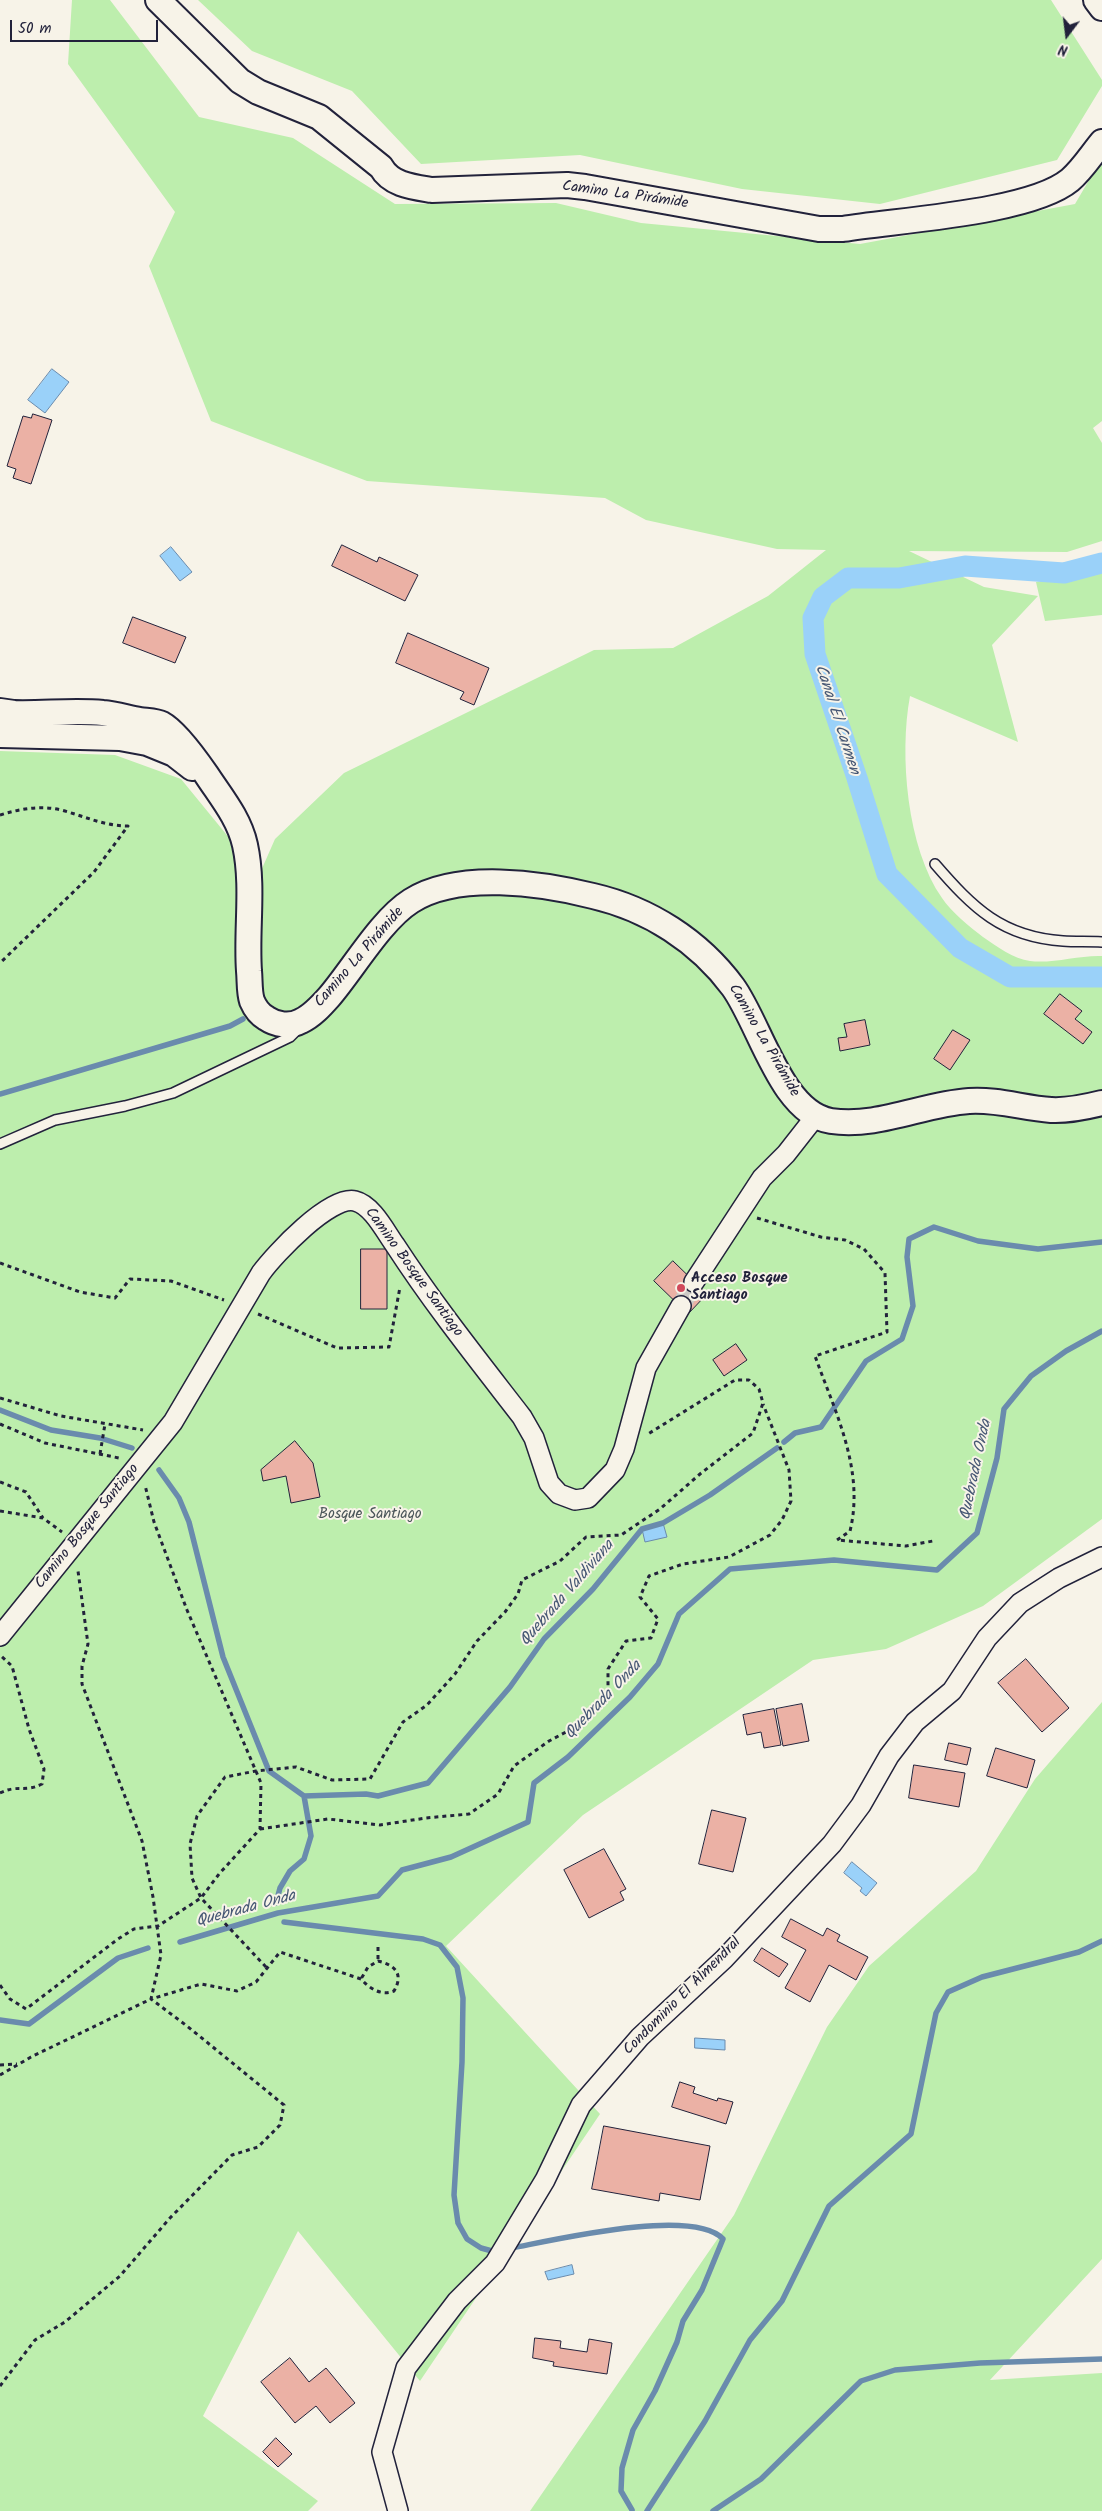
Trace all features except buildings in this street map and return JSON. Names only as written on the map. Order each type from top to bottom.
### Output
[{"type":"street","name":"Camino La Pirámide","points":[[158,0],[240,81],[258,92],[319,117],[381,167],[384,173],[395,181],[411,187],[432,190],[566,185],[819,229],[843,230],[1004,206],[1047,192],[1071,179],[1102,142]]},
{"type":"street","points":[[1096,0],[1102,8]]},
{"type":"street","name":"Camino La Pirámide","points":[[0,711],[14,713],[102,713],[162,724],[193,755],[238,823],[245,846],[249,877],[248,958],[251,997],[254,1006],[267,1019],[275,1023],[293,1024],[311,1015],[340,983],[394,915],[411,901],[435,890],[462,885],[522,884],[590,895],[624,905],[664,924],[707,958],[744,1002],[765,1047],[797,1102],[815,1117]]},
{"type":"street","name":"Camino La Pirámide","points":[[0,734],[120,738],[147,743],[174,754],[214,787]]},
{"type":"street","points":[[694,1282],[762,1178],[786,1154],[815,1117],[851,1123],[871,1121],[903,1113],[982,1100],[1051,1110],[1076,1109],[1102,1103]]},
{"type":"street","name":"Camino Bosque Santiago","points":[[0,1636],[76,1540],[164,1434],[260,1273],[272,1258],[318,1217],[340,1201],[354,1200],[366,1206],[371,1212],[433,1303],[522,1417],[536,1444],[549,1483],[559,1494],[575,1500],[588,1498],[615,1470],[624,1449],[646,1368],[680,1306]]},
{"type":"street","name":"Condominio El Almendral","points":[[398,2511],[382,2452],[406,2368],[457,2301],[495,2263],[545,2180],[582,2105],[640,2037],[724,1958],[832,1844],[861,1805],[889,1756],[916,1722],[952,1691],[994,1631],[1020,1604],[1059,1578],[1102,1557]]},
{"type":"lane","points":[[934,864],[976,908],[1004,927],[1040,938],[1076,942],[1102,942]]},
{"type":"lane","points":[[0,1144],[55,1120],[125,1106],[173,1093],[290,1037],[311,1015]]},
{"type":"path","points":[[0,815],[24,808],[58,809],[111,826],[128,826],[94,872],[0,963]]},
{"type":"path","points":[[740,1212],[821,1237],[845,1240],[864,1249],[885,1273],[886,1332],[815,1356],[852,1461],[854,1514],[850,1531],[837,1540],[906,1546],[933,1541]]},
{"type":"path","points":[[0,1985],[10,1999],[26,2009],[118,1939],[134,1929],[158,1926],[202,1898],[219,1874],[260,1829],[328,1819],[380,1825],[468,1814],[498,1794],[514,1766],[550,1741],[581,1724],[608,1699],[608,1669],[626,1641],[651,1638],[658,1619],[640,1597],[650,1576],[683,1564],[729,1557],[770,1536],[782,1520],[791,1501],[789,1470],[759,1389],[749,1380],[735,1380],[624,1449]]},
{"type":"path","points":[[0,1398],[61,1416],[164,1434]]},
{"type":"path","points":[[266,1967],[202,1898],[192,1878],[190,1844],[197,1816],[224,1778],[258,1771],[296,1767],[332,1780],[370,1779],[404,1722],[427,1705],[455,1674],[477,1641],[506,1612],[518,1594],[522,1580],[560,1561],[586,1537],[621,1535],[660,1509],[700,1474],[753,1433],[763,1403]]},
{"type":"path","points":[[0,1424],[45,1443],[140,1463],[154,1522],[187,1610],[258,1771],[261,1783],[260,1829]]},
{"type":"path","points":[[100,1454],[105,1424]]},
{"type":"path","points":[[0,1482],[26,1492],[43,1518],[76,1540],[88,1644],[82,1666],[82,1684],[142,1841],[158,1926],[161,1955],[151,1999]]},
{"type":"path","points":[[0,1511],[43,1518]]},
{"type":"path","points":[[0,1655],[12,1666],[29,1729],[44,1769],[42,1784],[30,1790],[11,1787],[0,1793]]},
{"type":"path","points":[[378,1947],[378,1961]]},
{"type":"path","points":[[0,2074],[151,1999],[201,1984],[237,1991],[256,1982],[266,1967],[280,1952],[361,1979],[368,1987],[387,1994],[394,1991],[399,1982],[398,1972],[389,1964],[378,1961],[368,1967],[361,1979]]},
{"type":"path","points":[[0,2386],[36,2340],[65,2322],[120,2276],[170,2218],[232,2155],[258,2147],[280,2125],[284,2105],[151,1999]]},
{"type":"path","points":[[0,2066],[19,2064]]},
{"type":"green space","name":"Bosque Santiago","points":[[72,0],[110,0],[199,117],[293,138],[395,204],[556,203],[641,223],[860,244],[1075,204],[1102,158],[1102,421],[1093,428],[1102,443],[1102,541],[1067,552],[909,551],[984,587],[1038,596],[992,645],[1018,742],[910,696],[905,745],[909,800],[921,854],[930,877],[950,909],[983,937],[1005,952],[1024,960],[1038,962],[1102,956],[1102,1519],[983,1606],[886,1649],[813,1660],[583,1815],[446,1946],[600,2114],[420,2381],[298,2231],[203,2416],[318,2501],[308,2511],[0,2511],[0,751],[115,755],[181,779],[235,845],[238,923],[275,839],[344,773],[594,650],[673,648],[768,596],[826,550],[777,549],[646,520],[605,498],[367,481],[211,421],[149,266],[175,212],[68,64]]},
{"type":"green space","points":[[198,0],[1051,0],[1102,80],[1102,86],[1057,160],[880,204],[742,189],[580,155],[421,164],[352,91],[252,51]]},
{"type":"green space","points":[[1102,569],[1102,615],[1045,621],[1036,582]]},
{"type":"green space","points":[[1102,1702],[1102,2259],[990,2380],[1102,2373],[1102,2511],[530,2511],[734,2215],[827,2027],[869,1966],[976,1871],[1035,1779]]},
{"type":"water","points":[[52,369],[69,382],[45,413],[28,400]]},
{"type":"water","points":[[171,547],[192,572],[180,581],[160,556]]},
{"type":"water","points":[[663,1523],[667,1537],[645,1542],[642,1529]]},
{"type":"water","points":[[852,1862],[877,1883],[866,1896],[860,1891],[862,1888],[844,1873]]},
{"type":"water","points":[[695,2038],[725,2040],[725,2050],[695,2048]]},
{"type":"water","points":[[572,2265],[574,2274],[548,2280],[545,2272]]},
{"type":"waterway","name":"Canal El Carmen","points":[[1102,563],[1064,573],[965,566],[899,578],[848,578],[823,597],[813,618],[815,654],[887,874],[960,948],[1010,977],[1102,977]]},
{"type":"waterway","points":[[0,1094],[230,1026],[243,1019]]},
{"type":"waterway","name":"Quebrada Valdiviana","points":[[784,1442],[795,1433],[821,1427],[866,1361],[902,1339],[913,1306],[907,1257],[909,1239],[934,1227],[978,1241],[1038,1249],[1102,1242]]},
{"type":"waterway","name":"Quebrada Onda","points":[[180,1942],[278,1913],[378,1896],[402,1870],[451,1857],[528,1822],[534,1783],[568,1757],[630,1697],[658,1664],[679,1614],[730,1569],[834,1560],[937,1570],[977,1533],[997,1458],[1004,1409],[1031,1376],[1066,1351],[1102,1331]]},
{"type":"waterway","points":[[0,1410],[51,1430],[100,1438],[132,1448]]},
{"type":"waterway","name":"Quebrada Valdiviana","points":[[159,1470],[179,1498],[189,1522],[223,1657],[269,1771],[304,1796],[366,1794],[378,1796],[428,1783],[510,1687],[544,1639],[593,1589],[642,1529],[663,1523],[710,1495],[777,1448]]},
{"type":"waterway","points":[[276,1903],[280,1888],[290,1871],[304,1859],[311,1836],[304,1796]]},
{"type":"waterway","points":[[284,1922],[423,1939],[440,1945],[457,1967],[463,1998],[462,2062],[454,2195],[458,2223],[467,2239],[481,2248],[492,2251]]},
{"type":"waterway","points":[[647,2511],[705,2421],[750,2340],[782,2301],[829,2206],[911,2134],[936,2013],[948,1992],[982,1977],[1079,1952],[1102,1941]]},
{"type":"waterway","name":"Quebrada Onda","points":[[0,2020],[29,2024],[118,1958],[148,1948]]},
{"type":"waterway","points":[[512,2248],[589,2233],[654,2226],[683,2226],[707,2230],[723,2239],[702,2290],[683,2321],[677,2342],[655,2391],[633,2430],[622,2468],[621,2491],[632,2510]]},
{"type":"waterway","points":[[713,2511],[761,2479],[861,2381],[895,2370],[980,2363],[1102,2359]]},
{"type":"tunnel","points":[[681,1306],[694,1282]]},
{"type":"place","name":"Acceso Bosque Santiago","points":[[681,1288]]}]
